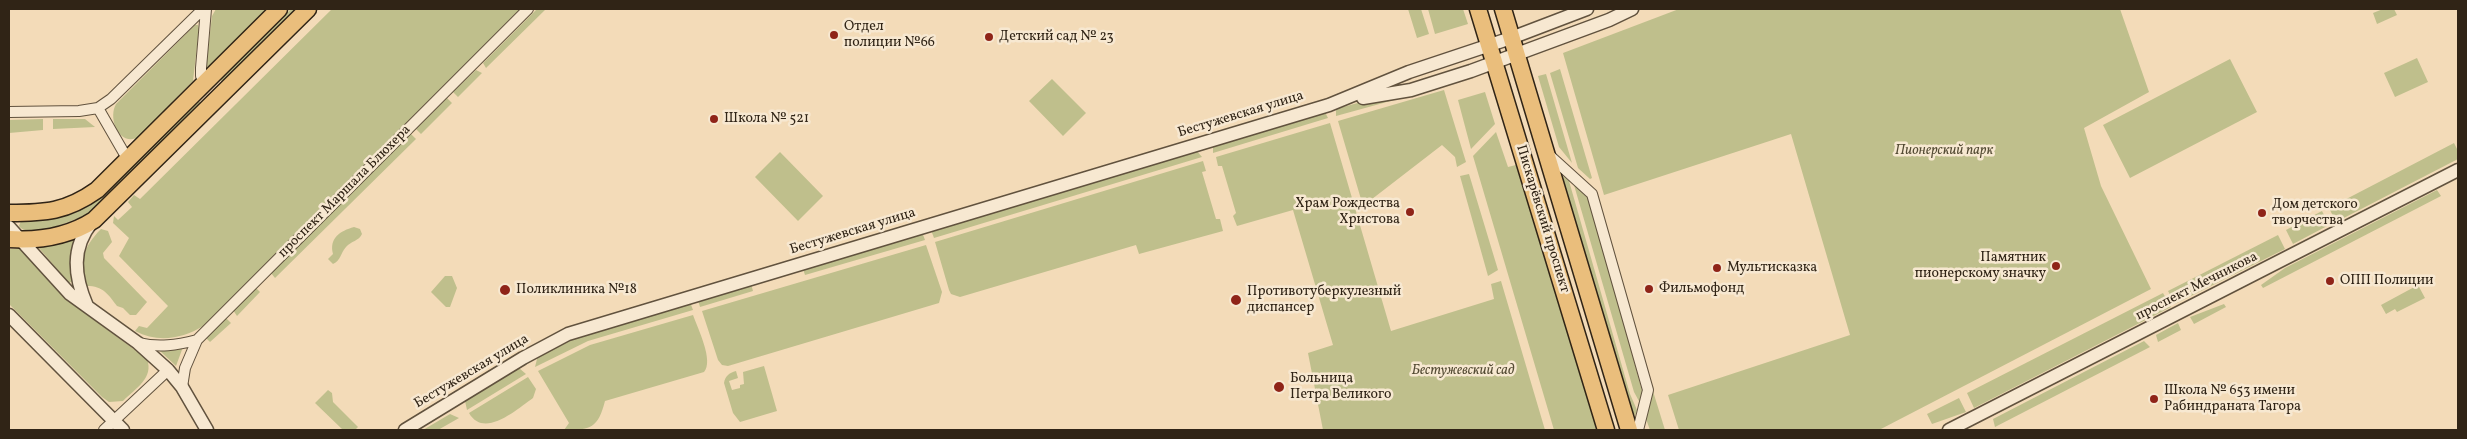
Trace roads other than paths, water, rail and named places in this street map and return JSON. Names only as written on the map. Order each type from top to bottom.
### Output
[{"type":"main road","points":[[9,213],[44,213],[71,206],[97,190],[279,9]]},
{"type":"main road","points":[[15,240],[68,233],[94,220],[308,9]]},
{"type":"main road","name":"Пискарёвский проспект","points":[[1478,9],[1606,430]]},
{"type":"main road","name":"Пискарёвский проспект","points":[[1503,9],[1629,430]]},
{"type":"main road","points":[[206,82],[220,96]]},
{"type":"street","points":[[205,9],[201,76],[206,82]]},
{"type":"street","points":[[9,112],[98,108],[111,99],[205,9]]},
{"type":"street","name":"проспект Маршала Блюхера","points":[[182,387],[185,368],[197,340],[528,9]]},
{"type":"street","name":"Бестужевская улица","points":[[405,430],[523,358],[568,334],[1329,105],[1409,72],[1512,38],[1588,9]]},
{"type":"street","name":"Бестужевская улица","points":[[1329,105],[1338,105],[1360,98],[1412,90],[1516,55],[1609,20],[1632,9]]},
{"type":"street","points":[[98,108],[128,160]]},
{"type":"street","points":[[1546,152],[1592,194],[1648,390],[1638,430]]},
{"type":"street","name":"проспект Мечникова","points":[[1949,430],[2458,170]]},
{"type":"street","points":[[88,308],[81,292],[76,261],[84,232],[94,220]]},
{"type":"street","points":[[9,227],[15,240],[70,294],[138,343],[168,370],[182,387],[207,430]]},
{"type":"street","points":[[9,315],[123,430]]},
{"type":"street","points":[[138,343],[154,347],[197,340]]},
{"type":"street","points":[[104,430],[168,370]]},
{"type":"place","name":"Отдел полиции №66","points":[[834,35]]},
{"type":"place","name":"Детский сад № 23","points":[[989,37]]},
{"type":"place","name":"Школа № 521","points":[[714,119]]},
{"type":"place","name":"Храм Рождества Христова","points":[[1410,212]]},
{"type":"place","name":"Дом детского творчества","points":[[2262,213]]},
{"type":"place","name":"Памятник пионерскому значку","points":[[2056,266]]},
{"type":"place","name":"Мультисказка","points":[[1717,268]]},
{"type":"place","name":"ОПП Полиции","points":[[2330,281]]},
{"type":"place","name":"Фильмофонд","points":[[1649,289]]},
{"type":"place","name":"Поликлиника №18","points":[[505,290]]},
{"type":"place","name":"Противотуберкулезный диспансер","points":[[1236,300]]},
{"type":"place","name":"Больница Петра Великого","points":[[1279,387]]},
{"type":"place","name":"Школа № 653 имени Рабиндраната Тагора","points":[[2154,399]]},
{"type":"park label","name":"Пионерский парк","points":[[1944,151]]},
{"type":"park label","name":"Бестужевский сад","points":[[1463,371]]}]
